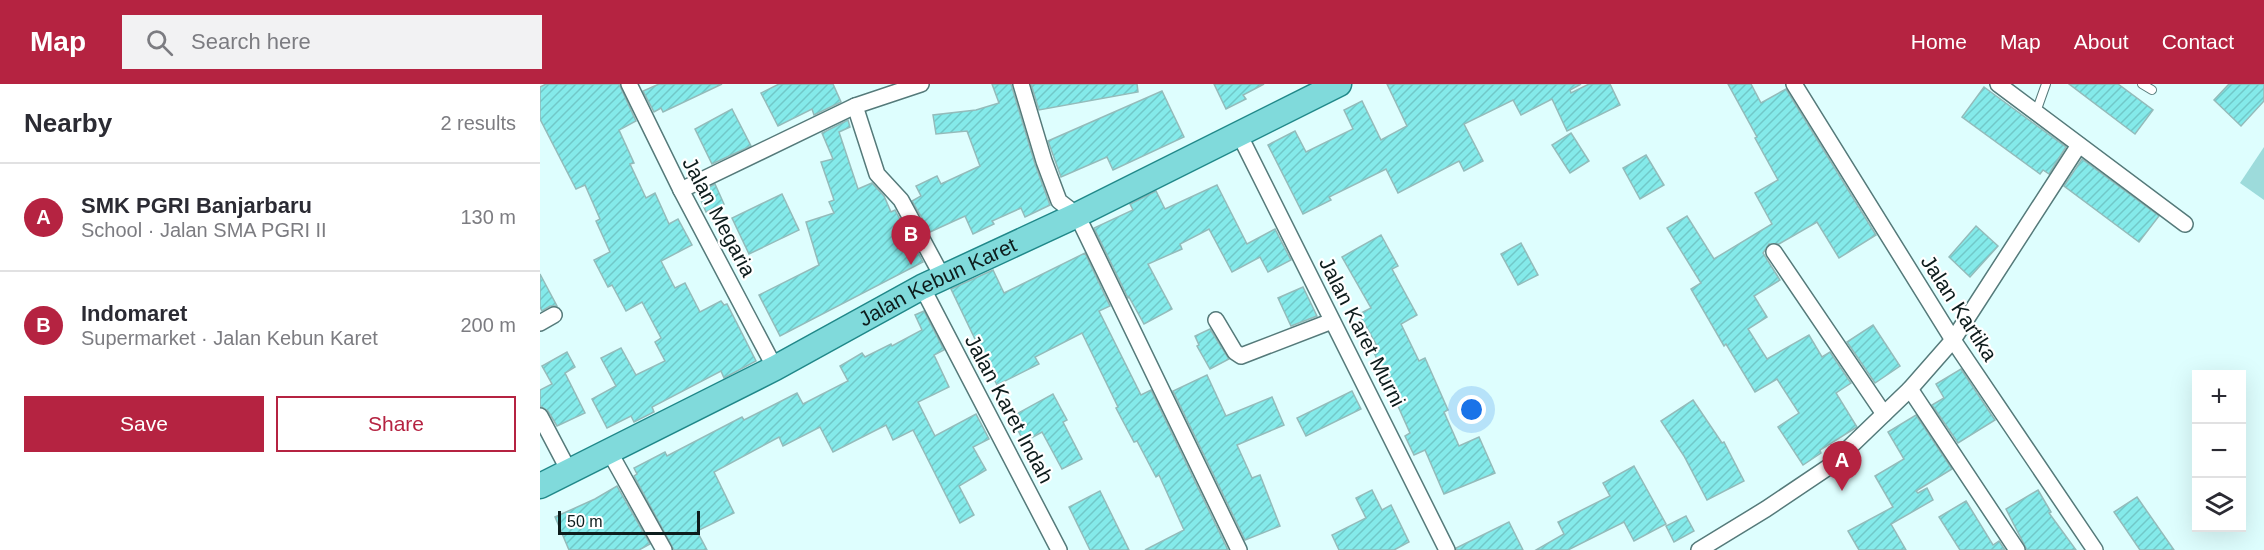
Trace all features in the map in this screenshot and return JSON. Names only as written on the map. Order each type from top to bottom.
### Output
[{"type":"main road","name":"Jalan Kebun Karet","points":[[540,486],[775,368],[932,283],[1077,215],[1339,84]]},
{"type":"street","name":"Jalan Megaria","points":[[629,84],[681,190],[775,368]]},
{"type":"street","points":[[681,190],[855,106],[921,84]]},
{"type":"street","points":[[1021,84],[1044,161],[1059,201],[1077,215],[1239,550]]},
{"type":"street","name":"Jalan Kartika","points":[[1794,84],[1953,340],[2094,550]]},
{"type":"street","points":[[1998,84],[2185,224]]},
{"type":"street","name":"Jalan Karet Indah","points":[[855,106],[877,174],[901,200],[932,283],[1059,550]]},
{"type":"street","name":"Jalan Karet Murni","points":[[1239,134],[1447,550]]},
{"type":"street","points":[[1699,550],[1830,466],[1911,389],[1953,340],[2079,145]]},
{"type":"street","points":[[1774,252],[1884,414]]},
{"type":"street","points":[[540,323],[554,315]]},
{"type":"street","points":[[1216,320],[1235,352],[1241,356],[1332,321]]},
{"type":"street","points":[[1911,389],[2017,550]]},
{"type":"street","points":[[540,417],[569,471]]},
{"type":"street","points":[[609,451],[664,550]]},
{"type":"lane","points":[[2036,112],[2046,84]]},
{"type":"lane","points":[[2142,84],[2152,90]]},
{"type":"shaded area","points":[[2264,147],[2264,200],[2240,183]]},
{"type":"building","points":[[546,84],[619,84],[636,121],[619,130],[634,163],[630,164],[646,198],[655,193],[669,224],[678,219],[692,245],[661,261],[675,288],[685,283],[700,312],[721,301],[724,305],[727,304],[756,361],[724,378],[721,371],[652,407],[654,412],[634,422],[631,416],[607,428],[592,399],[616,386],[601,358],[621,348],[636,375],[665,361],[655,342],[661,338],[642,302],[626,311],[612,285],[608,287],[594,260],[610,252],[596,221],[600,219],[585,185],[576,189],[540,119],[540,87]]},
{"type":"building","points":[[659,84],[722,84],[663,112],[661,108],[654,112],[643,91]]},
{"type":"building","points":[[779,84],[833,84],[841,102],[814,115],[812,109],[778,126],[761,93]]},
{"type":"building","points":[[992,84],[1011,84],[1050,205],[1025,217],[1021,208],[992,221],[994,224],[973,234],[965,216],[930,232],[912,201],[921,196],[916,186],[937,176],[941,184],[980,166],[967,131],[936,134],[933,115],[976,110],[999,103]]},
{"type":"building","points":[[1031,84],[1137,84],[1138,92],[1039,110]]},
{"type":"building","points":[[1214,84],[1264,84],[1243,95],[1246,99],[1226,109]]},
{"type":"building","points":[[1387,84],[1581,84],[1570,90],[1571,93],[1589,84],[1610,84],[1620,105],[1567,131],[1552,99],[1521,115],[1513,100],[1464,124],[1483,161],[1464,171],[1459,161],[1398,193],[1386,169],[1329,197],[1331,200],[1303,214],[1268,145],[1295,131],[1306,152],[1353,129],[1344,110],[1362,101],[1381,140],[1407,126]]},
{"type":"building","points":[[1728,84],[1751,84],[1761,103],[1786,89],[1876,235],[1839,258],[1817,222],[1779,244],[1769,244],[1763,253],[1780,280],[1754,296],[1767,317],[1748,329],[1767,359],[1809,335],[1822,357],[1830,352],[1851,383],[1836,393],[1857,427],[1820,450],[1821,453],[1803,465],[1778,427],[1799,413],[1777,379],[1755,392],[1726,344],[1724,346],[1691,289],[1701,283],[1667,228],[1687,216],[1714,259],[1772,224],[1755,193],[1778,180]]},
{"type":"building","points":[[2069,84],[2118,84],[2153,110],[2135,134]]},
{"type":"building","points":[[2229,84],[2264,84],[2264,101],[2241,126],[2214,100]]},
{"type":"building","points":[[1984,87],[2066,147],[2049,174],[2043,170],[2040,174],[1962,117]]},
{"type":"building","points":[[1162,91],[1184,137],[1113,170],[1107,157],[1061,177],[1048,141]]},
{"type":"building","points":[[732,109],[751,146],[712,164],[695,129]]},
{"type":"building","points":[[848,120],[850,127],[839,132],[858,189],[872,183],[884,196],[891,212],[895,210],[923,262],[780,336],[759,295],[819,265],[806,222],[834,213],[829,202],[834,200],[821,162],[833,159],[822,133]]},
{"type":"building","points":[[1571,133],[1589,161],[1570,173],[1552,145]]},
{"type":"building","points":[[1646,155],[1664,185],[1640,199],[1623,168]]},
{"type":"building","points":[[2082,159],[2159,216],[2139,242],[2064,186]]},
{"type":"building","points":[[715,184],[724,204],[706,212],[698,193]]},
{"type":"building","points":[[1217,185],[1247,244],[1275,229],[1291,260],[1268,272],[1260,257],[1232,272],[1209,229],[1180,244],[1182,249],[1148,264],[1172,309],[1144,324],[1128,298],[1094,228],[1133,210],[1130,204],[1156,191],[1165,209]]},
{"type":"building","points":[[782,194],[799,230],[749,254],[732,218]]},
{"type":"building","points":[[1976,226],[1998,246],[1970,277],[1949,257]]},
{"type":"building","points":[[1381,235],[1398,266],[1392,269],[1417,315],[1401,324],[1419,361],[1425,358],[1448,410],[1444,412],[1459,446],[1479,437],[1495,473],[1444,494],[1425,450],[1414,455],[1405,436],[1410,433],[1371,346],[1376,344],[1359,314],[1371,308],[1342,257]]},
{"type":"building","points":[[1521,243],[1538,275],[1518,285],[1501,254]]},
{"type":"building","points":[[1085,253],[1110,306],[1099,311],[1141,395],[1151,390],[1228,550],[1145,550],[1184,530],[1159,475],[1156,477],[1116,408],[1118,407],[1082,333],[1035,357],[1039,364],[997,385],[951,289],[993,270],[1004,293]]},
{"type":"building","points":[[540,274],[557,306],[550,306],[542,311],[540,307]]},
{"type":"building","points":[[1303,287],[1317,316],[1291,326],[1278,298]]},
{"type":"building","points":[[924,311],[944,350],[934,355],[949,387],[918,402],[935,436],[976,414],[989,439],[973,447],[986,470],[959,486],[974,515],[960,523],[913,430],[893,440],[886,425],[833,452],[820,427],[783,446],[779,437],[714,472],[734,513],[697,531],[707,550],[674,550],[634,476],[637,474],[634,468],[665,452],[667,456],[742,417],[744,420],[797,393],[803,404],[848,381],[840,366],[862,353],[865,357],[922,330],[915,315]]},
{"type":"building","points":[[1873,325],[1900,366],[1875,383],[1847,342]]},
{"type":"building","points":[[1210,329],[1229,359],[1210,369],[1197,346],[1199,345],[1195,336]]},
{"type":"building","points":[[567,352],[575,367],[565,373],[585,413],[557,426],[548,411],[540,406],[540,390],[552,384],[542,366]]},
{"type":"building","points":[[1961,369],[1995,420],[1958,443],[1932,405],[1944,398],[1936,384]]},
{"type":"building","points":[[1207,375],[1226,416],[1272,397],[1284,425],[1237,445],[1252,478],[1260,475],[1280,526],[1245,540],[1173,391]]},
{"type":"building","points":[[1352,391],[1361,409],[1306,436],[1297,418]]},
{"type":"building","points":[[1053,394],[1067,420],[1063,422],[1082,459],[1062,469],[1042,432],[1024,442],[1011,417]]},
{"type":"building","points":[[1693,400],[1722,443],[1724,442],[1744,481],[1707,500],[1684,456],[1661,421]]},
{"type":"building","points":[[1916,415],[1952,469],[1916,491],[1918,493],[1927,488],[1933,500],[1891,524],[1906,550],[1859,550],[1848,531],[1893,507],[1875,476],[1904,459],[1888,432]]},
{"type":"building","points":[[1634,466],[1666,524],[1634,541],[1624,522],[1568,550],[1536,550],[1564,534],[1558,522],[1610,496],[1603,483]]},
{"type":"building","points":[[617,486],[650,544],[639,550],[569,550],[555,517]]},
{"type":"building","points":[[1372,490],[1382,510],[1391,505],[1409,542],[1394,550],[1339,550],[1332,535],[1366,518],[1356,498]]},
{"type":"building","points":[[2038,490],[2051,512],[2049,513],[2076,550],[2027,550],[2006,509]]},
{"type":"building","points":[[1100,491],[1129,550],[1090,550],[1069,507]]},
{"type":"building","points":[[2137,497],[2174,550],[2140,550],[2114,512]]},
{"type":"building","points":[[1966,501],[1993,545],[1999,541],[2005,550],[1960,550],[1939,517]]},
{"type":"building","points":[[1686,516],[1694,531],[1674,542],[1666,526]]},
{"type":"building","points":[[1509,522],[1523,550],[1457,550],[1456,548]]},
{"type":"place","name":"Indomaret","points":[[911,265]]},
{"type":"place","name":"SMK PGRI Banjarbaru","points":[[1842,491]]}]
